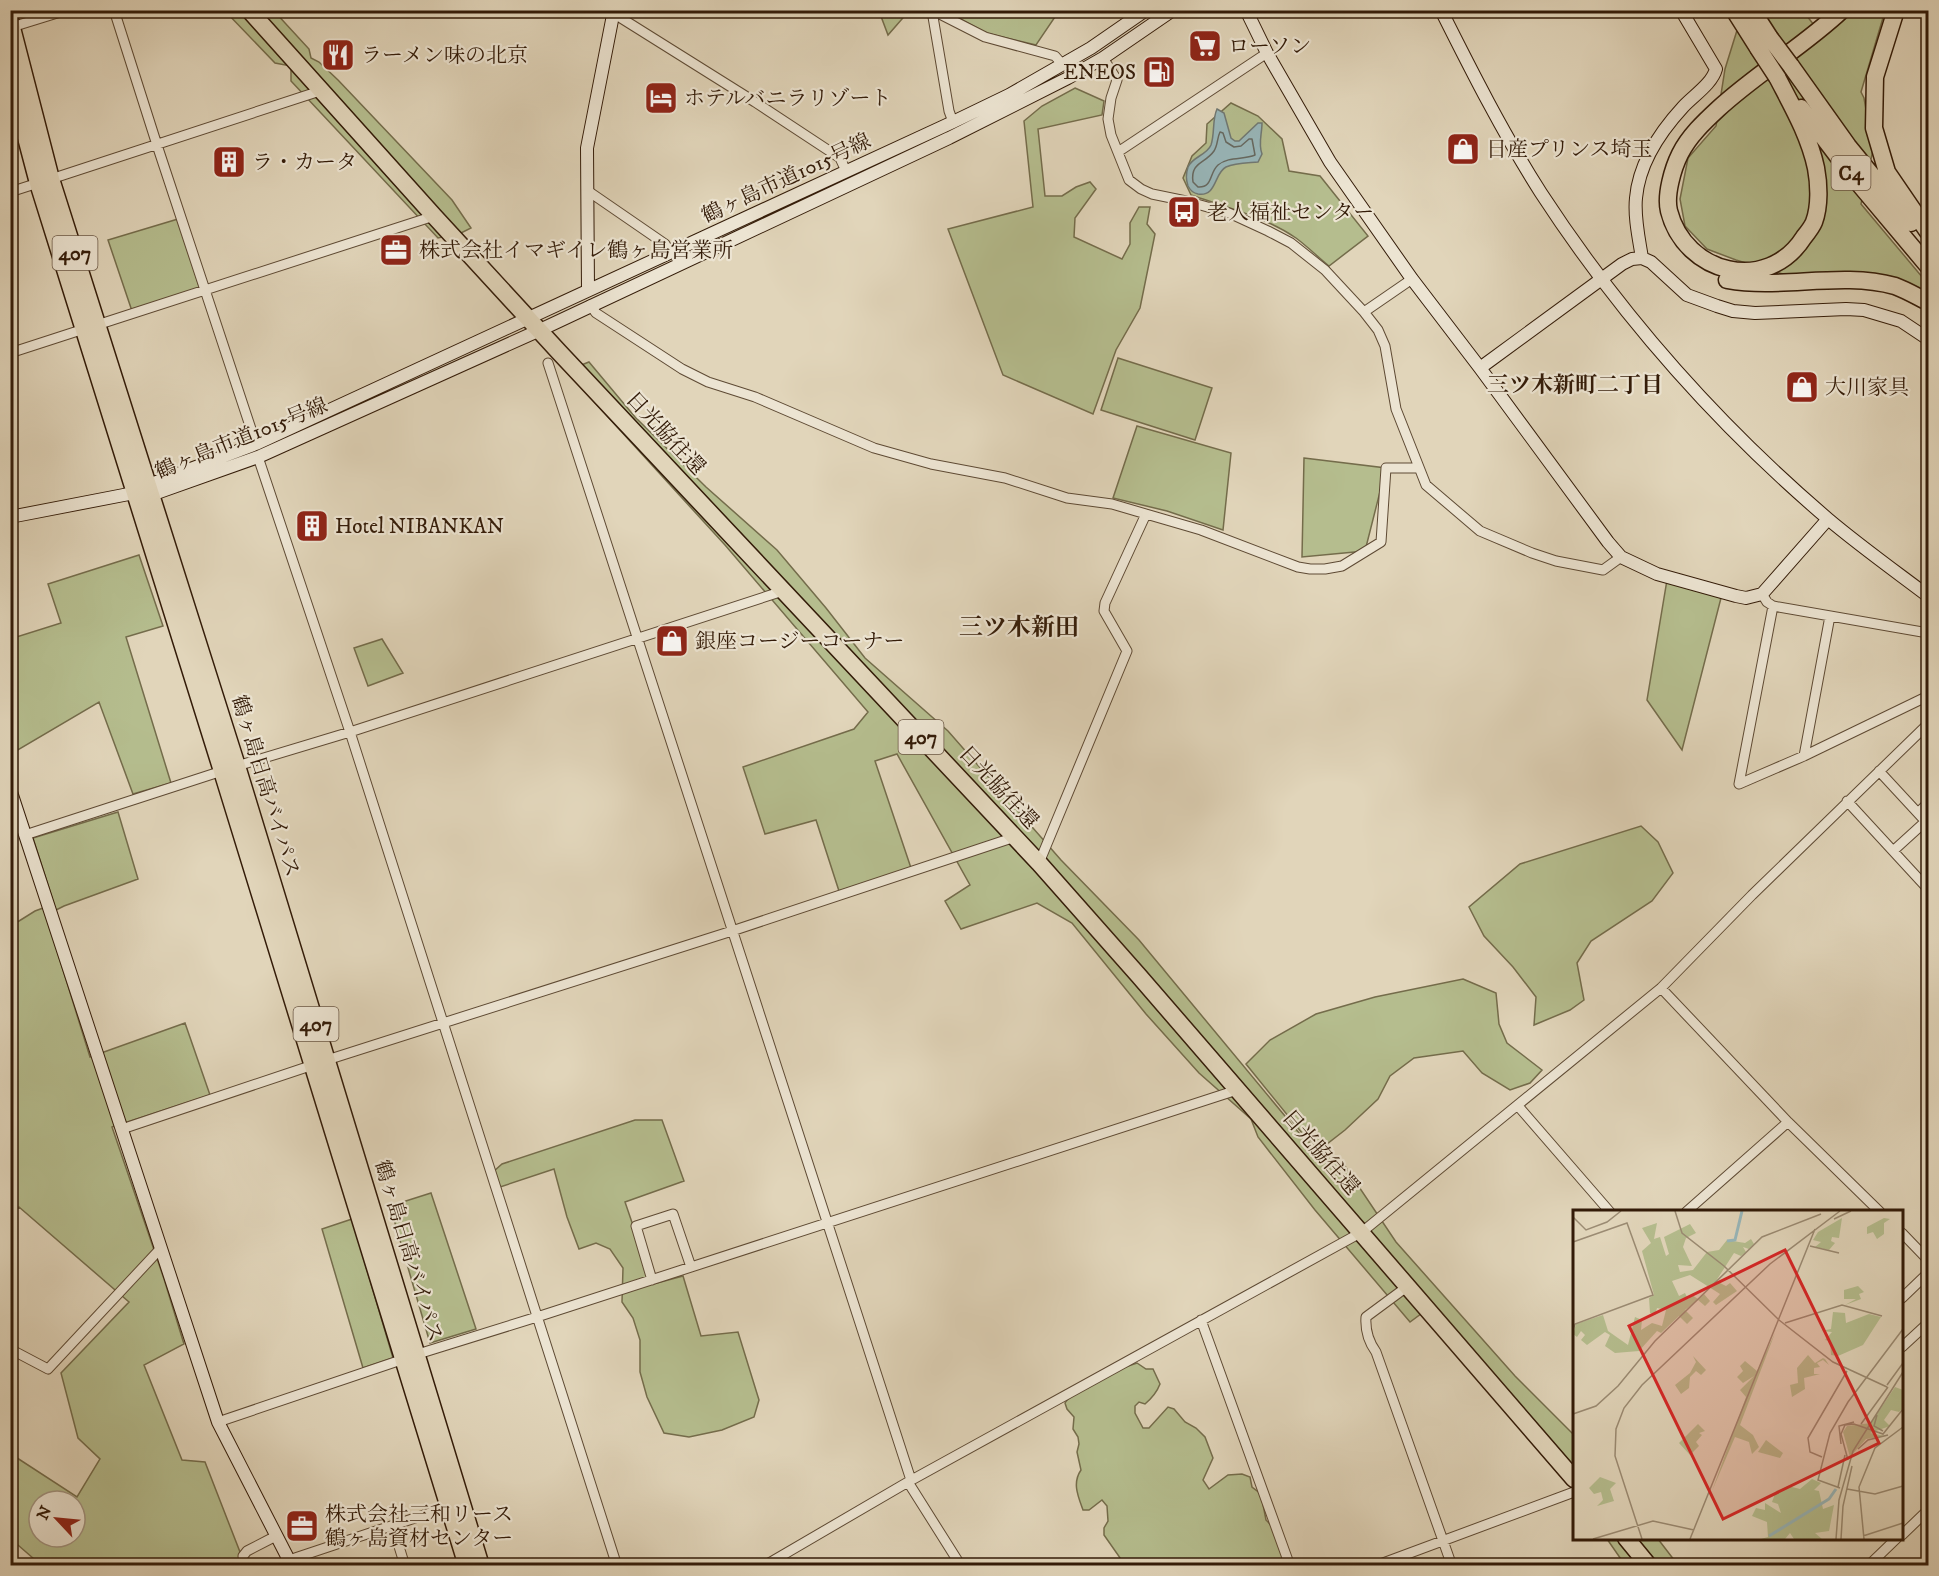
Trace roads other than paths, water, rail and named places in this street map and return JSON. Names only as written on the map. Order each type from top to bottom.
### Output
[{"type":"highway","name":"日光脇往還","points":[[249,10],[434,216],[1039,863],[1573,1477]]},
{"type":"highway","name":"C4","points":[[1734,10],[1764,43],[1791,66],[1848,146],[1929,243]]},
{"type":"highway","name":"C4","points":[[1752,10],[1777,76],[1855,179],[1908,245],[1929,266]]},
{"type":"highway","points":[[1829,10],[1711,102],[1684,128],[1668,155],[1661,181],[1660,213],[1671,243],[1692,264],[1718,278],[1762,284],[1849,279],[1896,286],[1929,302]]},
{"type":"highway","points":[[1777,76],[1808,138],[1816,170],[1819,198],[1814,222],[1800,245],[1783,260],[1762,271],[1736,272],[1716,266],[1696,254],[1677,233],[1668,208],[1672,174],[1681,152],[1699,127],[1742,88],[1842,10]]},
{"type":"highway","points":[[1896,10],[1875,76],[1874,128],[1887,172],[1929,232]]},
{"type":"highway","name":"鶴ヶ島日高バイパス","points":[[11,24],[45,181]]},
{"type":"highway","name":"鶴ヶ島日高バイパス","points":[[10,77],[144,490],[411,1357],[481,1566]]},
{"type":"highway","name":"鶴ヶ島日高バイパス","points":[[411,1357],[448,1507],[467,1566]]},
{"type":"highway","points":[[1627,1540],[1649,1566]]},
{"type":"street","points":[[11,24],[67,10]]},
{"type":"street","points":[[114,10],[350,732],[617,1566]]},
{"type":"street","name":"鶴ヶ島市道1015号線","points":[[535,324],[588,290],[1009,94],[1091,48],[1146,10]]},
{"type":"street","name":"鶴ヶ島市道1015号線","points":[[10,517],[144,490],[257,450],[535,324],[590,305],[1017,105],[1103,58],[1173,10]]},
{"type":"street","points":[[1246,10],[1267,52],[1330,162],[1412,279],[1621,557],[1657,574],[1746,598],[1762,594],[1828,519]]},
{"type":"street","points":[[1441,10],[1483,93],[1541,193],[1601,278],[1667,359],[1735,432],[1828,519],[1929,596]]},
{"type":"street","points":[[1642,258],[1636,198],[1647,158],[1658,137],[1711,80],[1716,69],[1681,10]]},
{"type":"street","points":[[932,11],[985,37],[1055,56],[1062,64]]},
{"type":"street","points":[[932,11],[949,111],[953,122]]},
{"type":"street","points":[[588,290],[587,148],[613,12],[840,158],[846,171]]},
{"type":"street","points":[[1118,152],[1267,52]]},
{"type":"street","points":[[1103,58],[1117,80],[1108,119],[1111,135],[1129,180],[1152,194],[1229,213],[1291,243],[1325,270],[1378,330],[1386,346],[1396,409],[1417,468],[1426,485],[1480,531],[1532,553],[1578,566],[1603,570],[1621,557]]},
{"type":"street","points":[[10,192],[322,90]]},
{"type":"street","points":[[588,191],[665,244],[670,253]]},
{"type":"street","points":[[10,353],[434,216]]},
{"type":"street","points":[[1480,368],[1601,278],[1622,264],[1642,258],[1651,261],[1687,295],[1733,311],[1755,313],[1864,310],[1901,321],[1929,339]]},
{"type":"street","points":[[1364,312],[1412,279]]},
{"type":"street","points":[[590,305],[596,313],[682,369],[708,382],[755,397],[874,448],[931,464],[1005,478],[1067,498],[1112,504],[1201,530],[1298,567],[1325,569],[1342,566],[1381,542],[1386,468],[1417,468]]},
{"type":"street","points":[[548,363],[909,1481],[961,1566]]},
{"type":"street","points":[[1039,863],[1127,651],[1104,611],[1105,603],[1146,514]]},
{"type":"street","points":[[25,835],[783,591]]},
{"type":"street","points":[[1762,594],[1773,606],[1929,633]]},
{"type":"street","points":[[1773,606],[1739,784],[1804,756],[1929,696]]},
{"type":"street","points":[[1804,756],[1830,616]]},
{"type":"street","points":[[764,1566],[909,1481],[1362,1232],[1661,988],[1752,894],[1929,724]]},
{"type":"street","points":[[1879,771],[1927,822],[1893,851]]},
{"type":"street","points":[[10,789],[218,1422],[290,1563],[448,1507]]},
{"type":"street","points":[[1847,801],[1929,889]]},
{"type":"street","points":[[1918,813],[1929,803]]},
{"type":"street","points":[[122,1129],[1015,837]]},
{"type":"street","points":[[1661,988],[1788,1122],[1878,1210]]},
{"type":"street","points":[[218,1422],[411,1357],[1237,1090]]},
{"type":"street","points":[[1518,1106],[1609,1210]]},
{"type":"street","points":[[1688,1210],[1788,1122]]},
{"type":"street","points":[[652,1280],[636,1226],[673,1214],[691,1267]]},
{"type":"street","points":[[1903,1234],[1929,1260]]},
{"type":"street","points":[[10,1349],[48,1369],[161,1248]]},
{"type":"street","points":[[1903,1297],[1929,1274]]},
{"type":"street","points":[[1408,1286],[1366,1317],[1365,1326],[1368,1341],[1376,1353],[1452,1566]]},
{"type":"street","points":[[1201,1320],[1290,1566]]},
{"type":"street","points":[[1904,1341],[1929,1323]]},
{"type":"street","points":[[1375,1566],[1573,1493]]},
{"type":"street","points":[[1903,1533],[1929,1510]]},
{"type":"street","points":[[393,1527],[405,1566]]},
{"type":"street","points":[[244,1566],[243,1556],[247,1551],[276,1536]]},
{"type":"street","points":[[1868,1566],[1896,1540]]},
{"type":"water","points":[[1217,109],[1224,113],[1231,138],[1235,141],[1239,141],[1258,123],[1262,123],[1260,143],[1262,154],[1258,162],[1226,167],[1219,174],[1209,192],[1198,194],[1188,186],[1187,169],[1211,145]]},
{"type":"place","name":"ローソン","points":[[1205,46]]},
{"type":"place","name":"ラーメン味の北京","points":[[338,55]]},
{"type":"place","name":"ENEOS","points":[[1159,72]]},
{"type":"place","name":"ホテルバニラリゾート","points":[[661,98]]},
{"type":"place","name":"日産プリンス埼玉","points":[[1463,149]]},
{"type":"place","name":"ラ・カータ","points":[[229,162]]},
{"type":"place","name":"老人福祉センター","points":[[1184,212]]},
{"type":"place","name":"株式会社イマギイレ鶴ヶ島営業所","points":[[396,250]]},
{"type":"place","name":"大川家具","points":[[1802,387]]},
{"type":"place","name":"Hotel NIBANKAN","points":[[312,526]]},
{"type":"place","name":"銀座コージーコーナー","points":[[672,641]]},
{"type":"place","name":"株式会社三和リース 鶴ヶ島資材センター","points":[[302,1526]]},
{"type":"district","name":"三ツ木新町二丁目","points":[[1575,384]]},
{"type":"district","name":"三ツ木新田","points":[[1019,627]]}]
